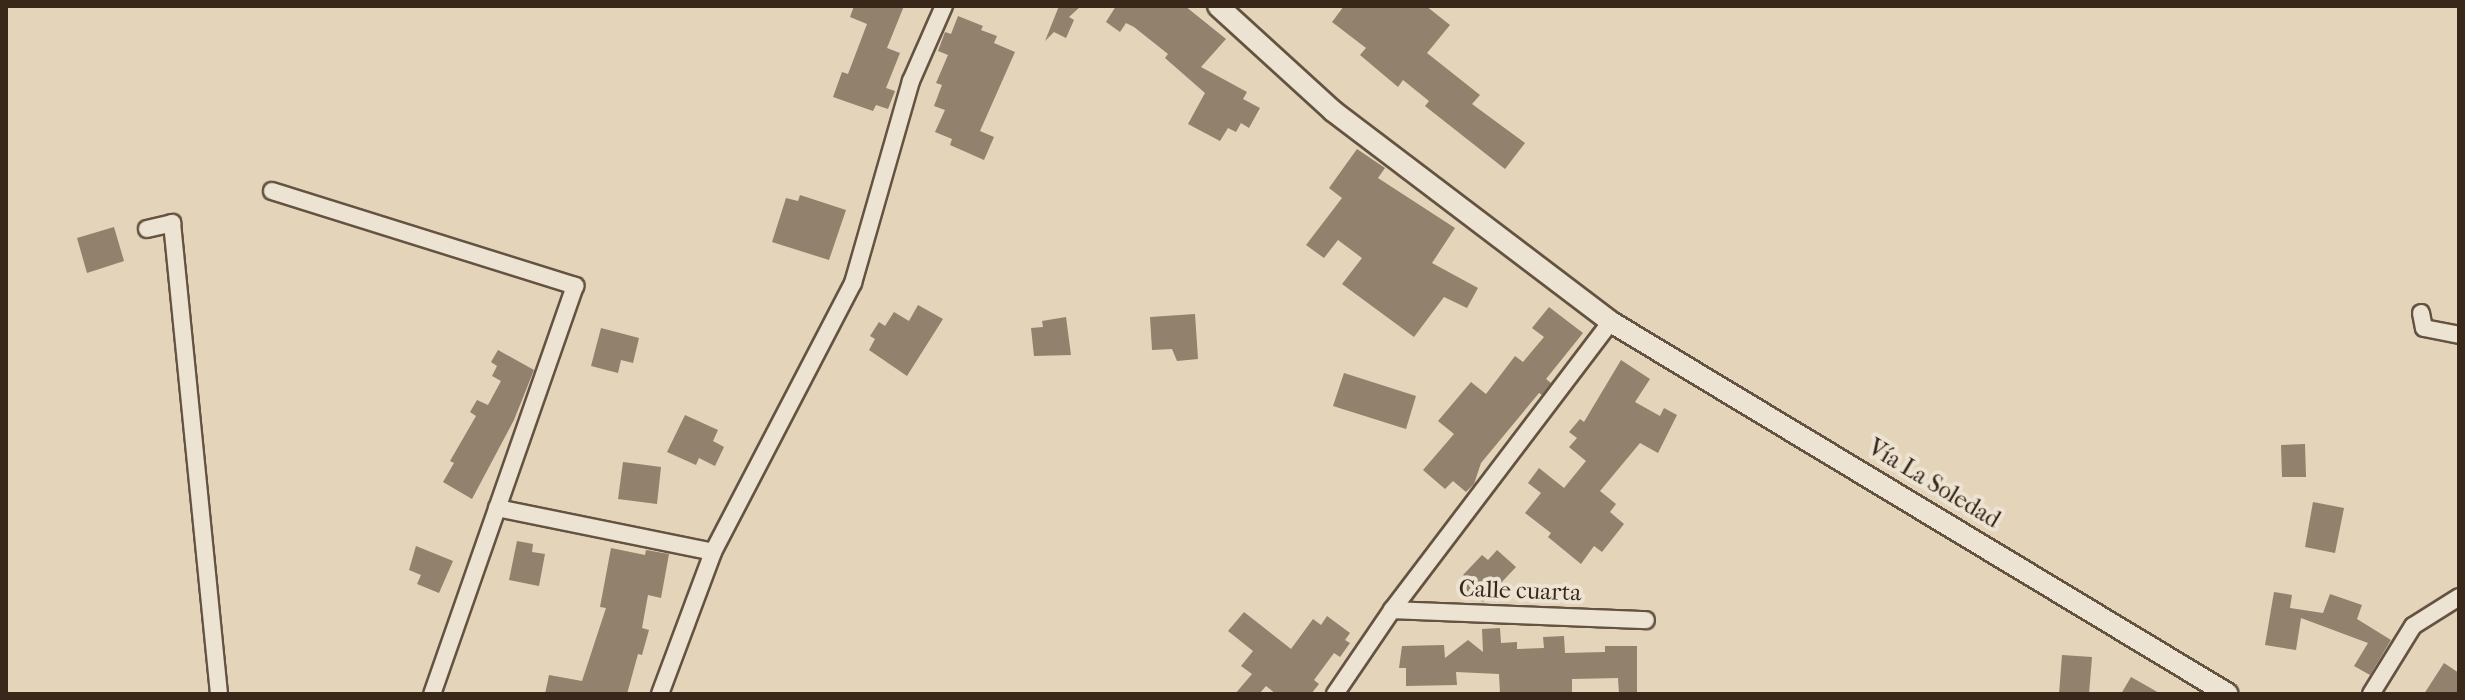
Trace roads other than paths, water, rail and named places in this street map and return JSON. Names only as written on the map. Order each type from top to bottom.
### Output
[{"type":"street","points":[[660,694],[713,552],[853,283],[911,81],[944,6]]},
{"type":"street","name":"Vía La Soledad","points":[[1218,6],[1333,111],[1611,322],[2228,694]]},
{"type":"street","points":[[272,191],[575,286],[432,694]]},
{"type":"street","points":[[147,229],[172,223],[219,694]]},
{"type":"street","points":[[2421,313],[2424,328],[2459,335]]},
{"type":"street","points":[[1335,694],[1392,610],[1611,322]]},
{"type":"street","points":[[497,508],[713,552]]},
{"type":"street","points":[[2371,694],[2413,626],[2459,597]]},
{"type":"street","name":"Calle cuarta","points":[[1392,610],[1646,620]]}]
